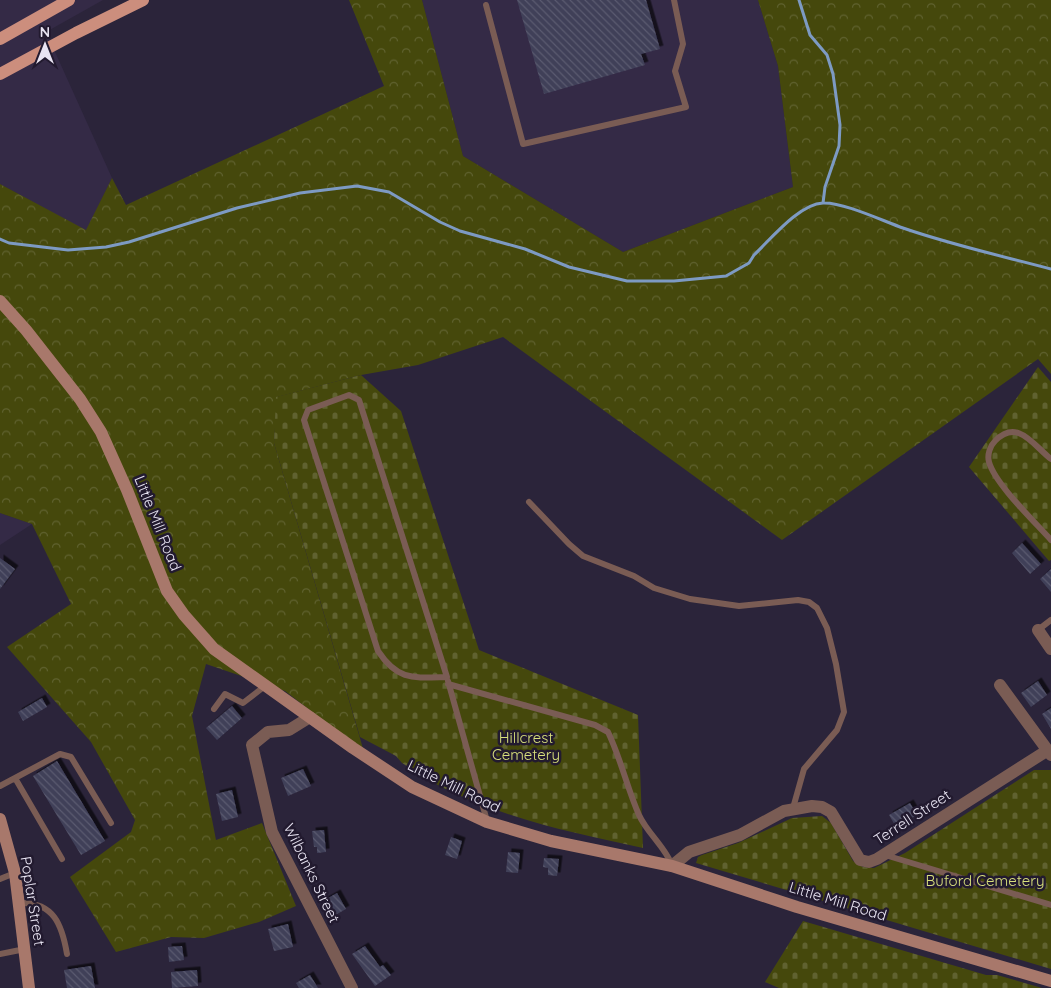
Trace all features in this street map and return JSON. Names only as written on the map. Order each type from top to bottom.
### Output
[{"type":"main road","points":[[0,38],[69,0]]},
{"type":"main road","points":[[0,74],[143,0]]},
{"type":"street","name":"Little Mill Road","points":[[0,301],[26,330],[75,392],[101,432],[127,490],[167,591],[184,615],[214,648],[265,686],[412,787],[487,822],[560,843],[672,866],[797,907],[1051,981]]},
{"type":"street","points":[[1038,630],[1051,649]]},
{"type":"street","points":[[1000,685],[1049,752]]},
{"type":"street","name":"Wilbanks Street","points":[[310,717],[288,730],[268,732],[252,745],[272,832],[352,988]]},
{"type":"street","name":"Terrell Street","points":[[672,866],[689,852],[740,835],[792,808],[817,806],[831,812],[860,860],[869,862],[1049,752]]},
{"type":"street","name":"Poplar Street","points":[[0,820],[15,873],[29,988]]},
{"type":"lane","points":[[486,5],[523,144],[686,107],[675,71],[682,44],[674,0]]},
{"type":"lane","points":[[487,822],[448,680],[359,400],[349,395],[308,410],[304,420],[378,651],[389,667],[402,674],[414,677],[448,680],[595,725],[608,732],[639,815],[653,839],[669,858],[672,866]]},
{"type":"lane","points":[[1051,459],[1028,437],[1010,432],[1000,435],[990,446],[989,461],[997,478],[1051,540]]},
{"type":"lane","points":[[529,502],[583,556],[634,576],[662,591],[690,599],[739,606],[798,600],[809,602],[817,608],[827,628],[836,664],[844,712],[837,730],[804,768],[792,808]]},
{"type":"lane","points":[[1038,630],[1051,620]]},
{"type":"lane","points":[[214,710],[225,694],[243,703],[265,686]]},
{"type":"lane","points":[[0,786],[60,754],[66,754],[71,756],[111,822]]},
{"type":"lane","points":[[15,778],[62,859]]},
{"type":"lane","points":[[884,854],[1051,905]]},
{"type":"lane","points":[[0,879],[15,873]]},
{"type":"lane","points":[[20,902],[33,902],[49,911],[62,928],[67,954]]},
{"type":"lane","points":[[0,954],[25,949]]},
{"type":"shaded area","points":[[0,0],[103,0],[46,32],[112,178],[86,231],[0,184]]},
{"type":"shaded area","points":[[422,0],[758,0],[778,66],[793,187],[623,252],[463,156]]},
{"type":"shaded area","points":[[0,513],[32,524],[0,545]]},
{"type":"green space","points":[[349,0],[422,0],[463,156],[623,252],[793,187],[778,66],[758,0],[1051,0],[1051,374],[1038,359],[782,540],[503,337],[418,365],[361,375],[277,397],[274,443],[364,752],[285,691],[206,664],[192,716],[216,840],[262,823],[296,906],[259,922],[204,938],[171,937],[116,952],[70,877],[131,832],[135,820],[91,742],[7,647],[71,604],[32,524],[0,513],[0,184],[86,230],[112,178],[126,205],[384,86]]},
{"type":"green space","points":[[1038,367],[1051,382],[1051,560],[1049,561],[969,467]]},
{"type":"green space","name":"Hillcrest Cemetery","points":[[361,375],[401,411],[479,650],[638,715],[643,848],[544,825],[471,801],[436,784],[402,763],[396,756],[360,737],[274,443],[276,397]]},
{"type":"green space","name":"Buford Cemetery","points":[[1034,770],[1051,770],[1051,969],[696,863],[698,857],[702,855],[738,843],[792,818],[822,816],[831,823],[853,861],[863,867],[874,868],[905,853]]},
{"type":"green space","points":[[803,921],[986,975],[997,975],[1042,988],[779,988],[765,982]]},
{"type":"building","points":[[517,0],[646,0],[660,49],[641,54],[645,65],[544,94]]},
{"type":"building","points":[[1022,543],[1041,564],[1030,574],[1012,553]]},
{"type":"building","points":[[0,558],[15,569],[0,589]]},
{"type":"building","points":[[1051,569],[1051,592],[1040,579]]},
{"type":"building","points":[[1038,681],[1047,695],[1031,707],[1021,693]]},
{"type":"building","points":[[42,698],[47,707],[23,721],[18,712]]},
{"type":"building","points":[[232,706],[242,718],[217,740],[206,728]]},
{"type":"building","points":[[1051,708],[1051,729],[1042,714]]},
{"type":"building","points":[[57,761],[105,841],[81,855],[33,776]]},
{"type":"building","points":[[303,769],[311,786],[288,796],[281,778]]},
{"type":"building","points":[[232,790],[238,817],[222,821],[216,794]]},
{"type":"building","points":[[910,803],[917,815],[896,827],[889,815]]},
{"type":"building","points":[[324,830],[326,852],[317,853],[317,847],[314,847],[312,831]]},
{"type":"building","points":[[451,837],[462,841],[457,859],[445,855]]},
{"type":"building","points":[[508,852],[520,853],[518,873],[506,872]]},
{"type":"building","points":[[544,858],[559,859],[557,876],[548,875],[548,868],[543,867]]},
{"type":"building","points":[[337,893],[346,909],[330,918],[321,902]]},
{"type":"building","points":[[288,924],[293,947],[274,951],[268,929]]},
{"type":"building","points":[[182,946],[184,960],[169,962],[168,947]]},
{"type":"building","points":[[365,946],[380,967],[383,965],[391,975],[375,986],[352,954]]},
{"type":"building","points":[[91,966],[95,988],[67,988],[64,970]]},
{"type":"building","points":[[197,970],[198,986],[172,988],[171,972]]},
{"type":"building","points":[[310,975],[318,988],[299,988],[296,983]]},
{"type":"waterway","points":[[799,0],[810,35],[827,55],[833,74],[840,125],[839,146],[825,187],[823,203]]},
{"type":"waterway","points":[[0,239],[9,243],[68,250],[106,247],[129,242],[237,208],[300,193],[357,186],[389,192],[440,222],[460,231],[525,249],[569,267],[627,281],[674,281],[726,276],[749,263],[754,255],[777,232],[804,209],[823,203],[852,209],[940,240],[1051,269]]}]
